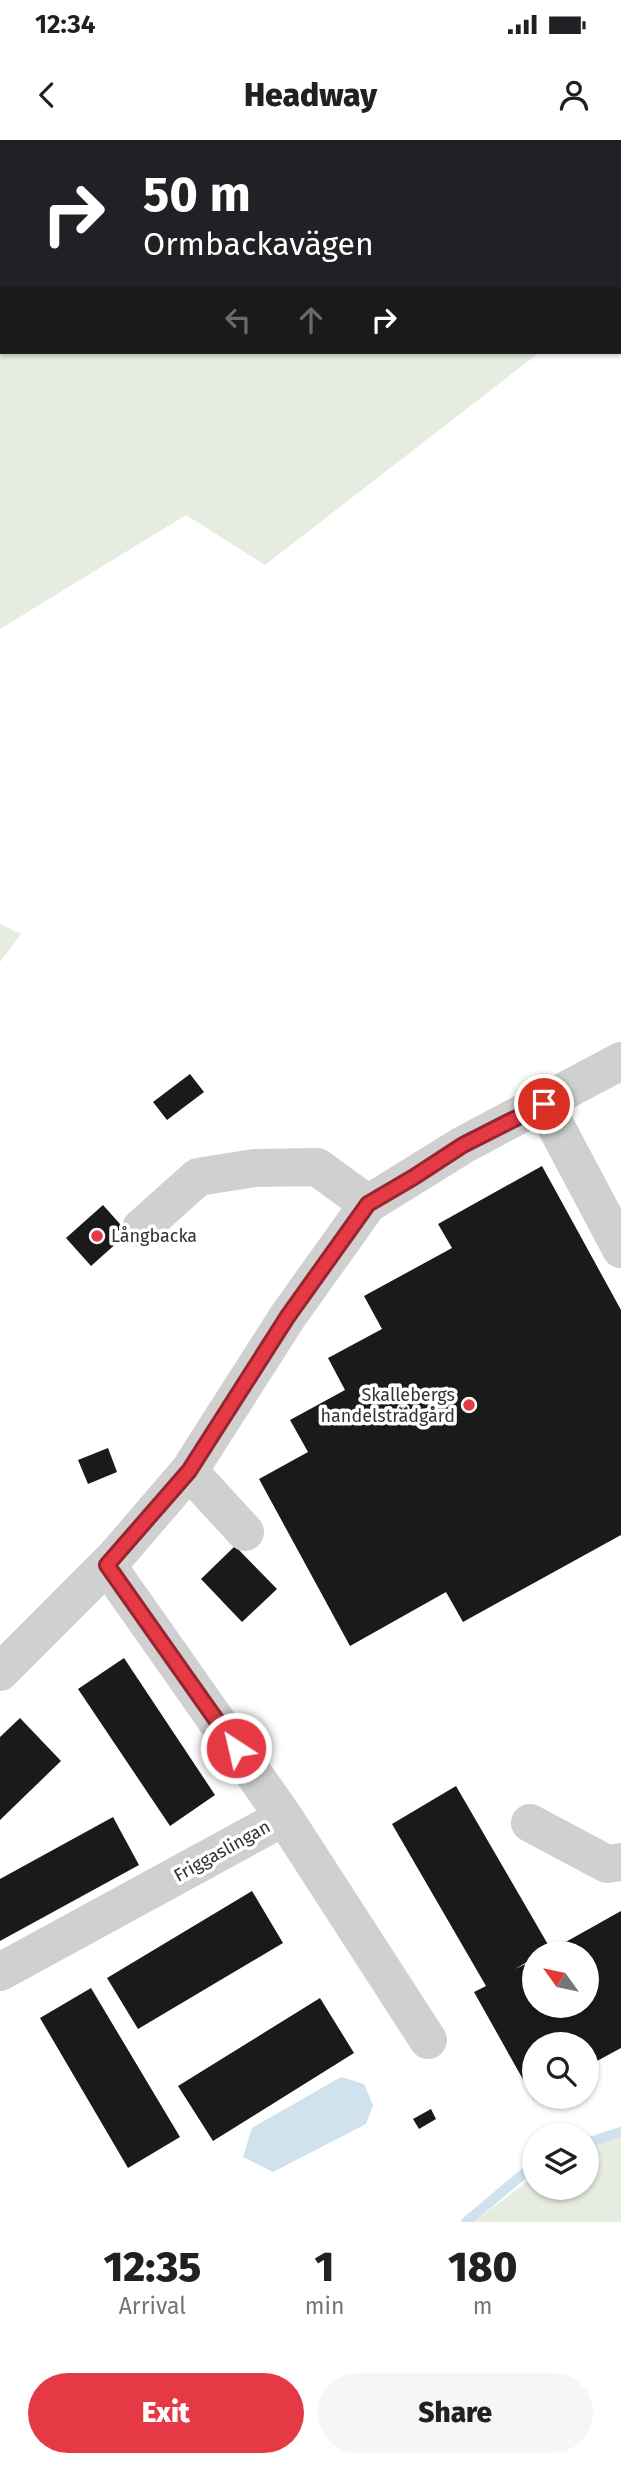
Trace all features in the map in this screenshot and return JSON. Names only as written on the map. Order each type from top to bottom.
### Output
[{"type":"street","points":[[0,1672],[107,1565],[189,1471],[288,1316],[368,1204],[463,1145],[621,1061]]},
{"type":"street","points":[[544,1104],[621,1249]]},
{"type":"street","points":[[141,1228],[198,1177],[254,1168],[317,1167],[368,1204]]},
{"type":"street","points":[[189,1471],[245,1532]]},
{"type":"street","name":"Friggaslingan","points":[[0,1972],[284,1816],[107,1565]]},
{"type":"street","points":[[284,1816],[428,2040]]},
{"type":"street","points":[[530,1824],[607,1864],[621,1862]]},
{"type":"shaded area","points":[[0,354],[537,354],[265,565],[186,515],[0,629]]},
{"type":"shaded area","points":[[0,924],[21,934],[0,962]]},
{"type":"shaded area","points":[[621,2134],[621,2222],[474,2222],[522,2185],[522,2200],[599,2200],[599,2142]]},
{"type":"water","points":[[341,2077],[364,2084],[373,2105],[366,2124],[273,2172],[243,2157],[252,2128]]},
{"type":"building","points":[[190,1074],[204,1092],[167,1120],[153,1102]]},
{"type":"building","name":"Skallebergs handelsträdgård","points":[[542,1166],[621,1310],[621,1535],[463,1622],[446,1592],[350,1646],[259,1479],[308,1452],[290,1420],[345,1390],[328,1358],[382,1329],[364,1296],[452,1248],[438,1224]]},
{"type":"building","name":"Långbacka","points":[[103,1205],[128,1233],[91,1266],[66,1238]]},
{"type":"building","points":[[108,1448],[117,1472],[88,1484],[78,1460]]},
{"type":"building","points":[[235,1546],[277,1589],[242,1622],[201,1579]]},
{"type":"building","points":[[124,1658],[215,1795],[170,1826],[78,1689]]},
{"type":"building","points":[[20,1718],[61,1761],[0,1820],[0,1737]]},
{"type":"building","points":[[456,1786],[546,1941],[522,1941],[522,1965],[515,1969],[522,1966],[522,2018],[599,2018],[599,1941],[567,1941],[621,1911],[621,2048],[599,2060],[599,2032],[522,2032],[522,2078],[474,1992],[486,1986],[392,1824]]},
{"type":"building","points":[[113,1817],[139,1865],[0,1941],[0,1879]]},
{"type":"building","points":[[252,1891],[283,1943],[138,2029],[107,1978]]},
{"type":"building","points":[[91,1988],[180,2137],[128,2168],[40,2018]]},
{"type":"building","points":[[320,1998],[354,2053],[213,2141],[178,2086]]},
{"type":"building","points":[[431,2109],[436,2119],[419,2129],[413,2119]]},
{"type":"waterway","points":[[599,2139],[621,2132]]},
{"type":"waterway","points":[[466,2222],[522,2175]]},
{"type":"place","name":"Långbacka","points":[[97,1236]]},
{"type":"place","name":"Skallebergs handelsträdgård","points":[[469,1405]]},
{"type":"route","points":[[236,1748],[107,1565],[189,1471],[288,1316],[368,1204],[463,1145],[544,1104]]}]
